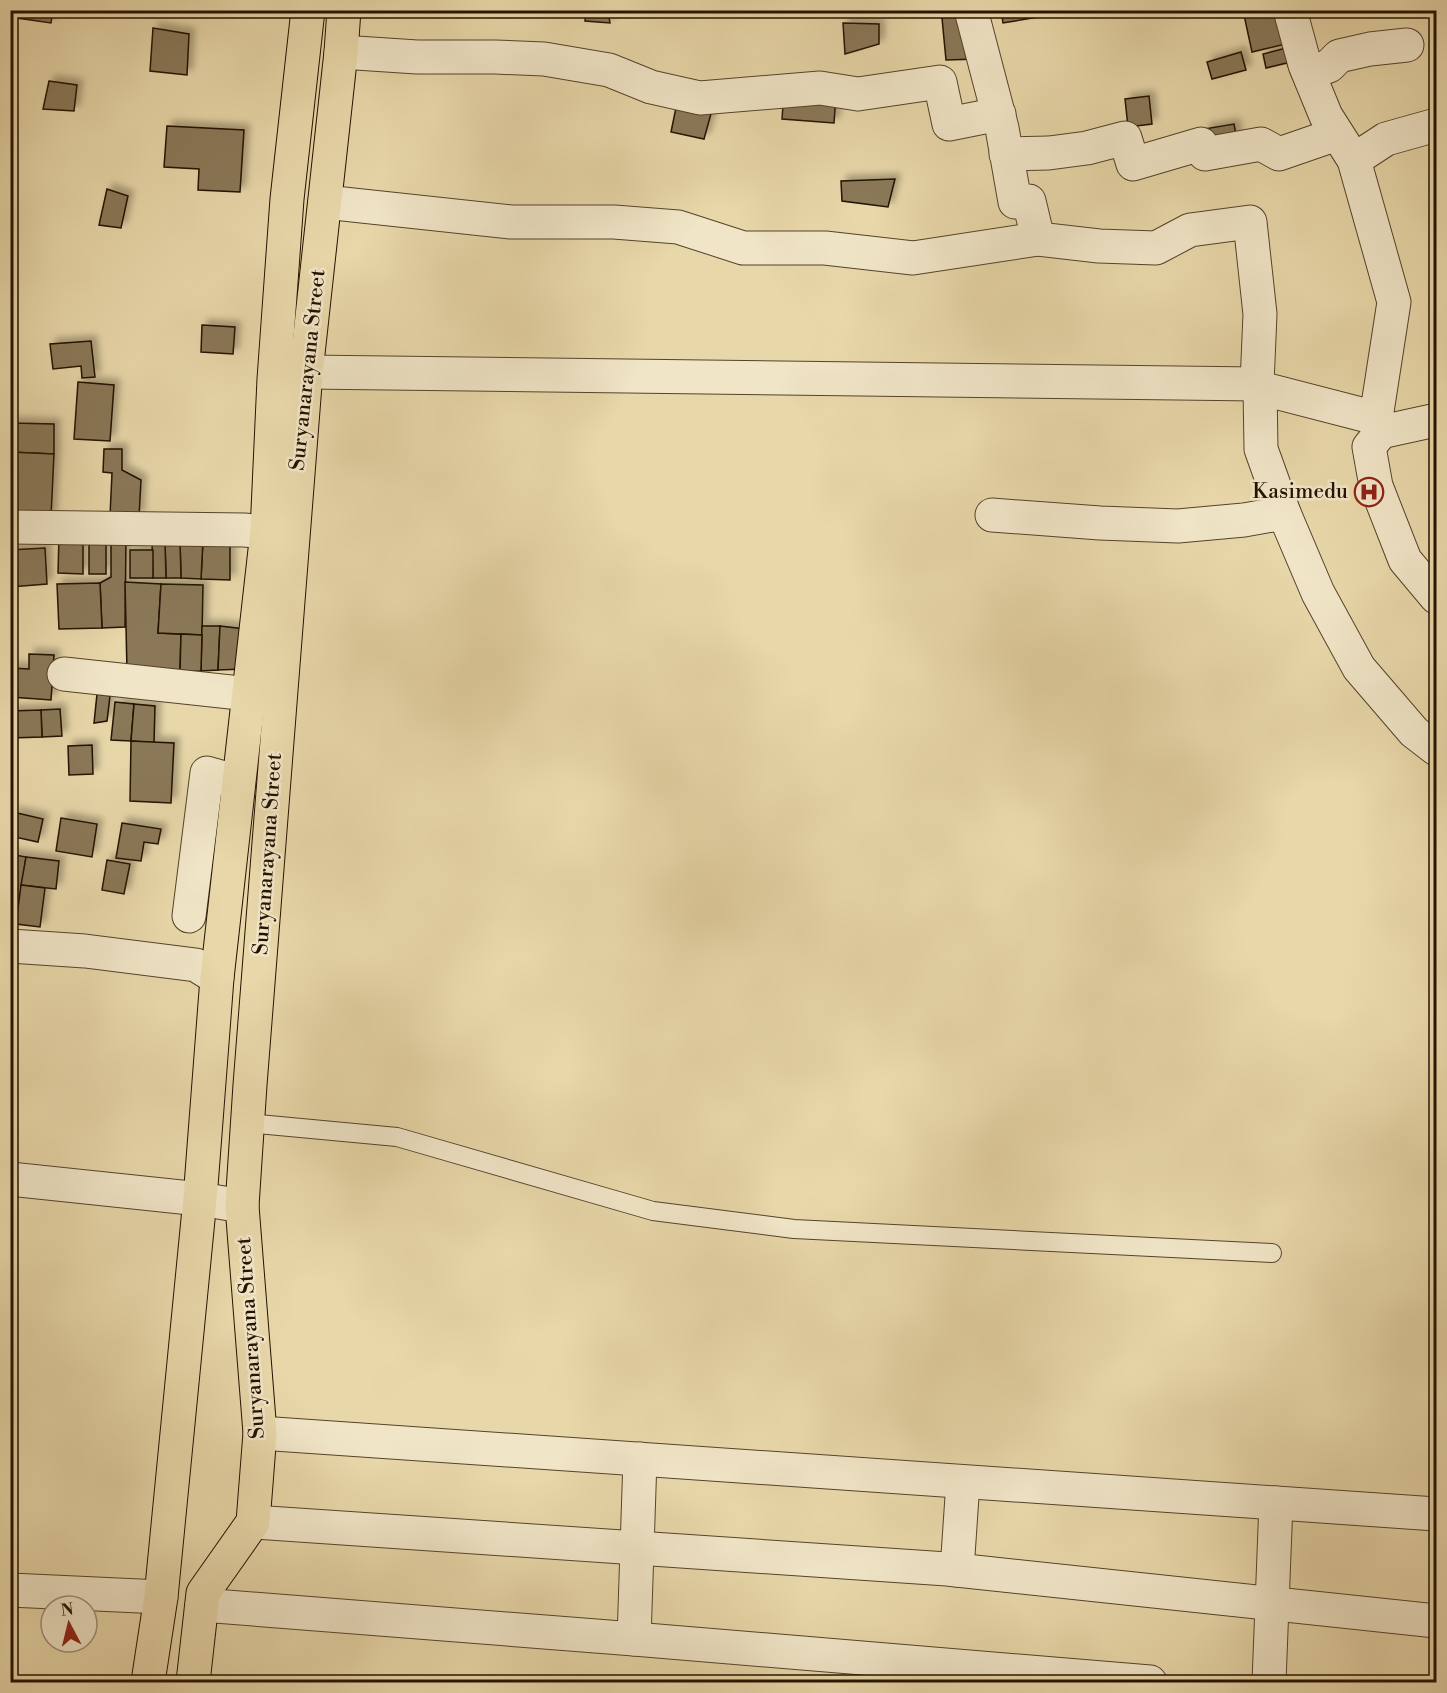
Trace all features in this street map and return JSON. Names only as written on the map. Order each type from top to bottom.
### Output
[{"type":"main road","name":"Suryanarayana Street","points":[[148,1683],[161,1597],[200,1199],[217,978],[267,532],[274,379],[286,210],[308,10]]},
{"type":"main road","name":"Suryanarayana Street","points":[[253,1522],[260,1433],[242,1206],[306,372],[344,10]]},
{"type":"main road","points":[[193,1683],[203,1593],[253,1522]]},
{"type":"street","points":[[971,10],[999,114],[1015,202],[1029,201],[1038,239]]},
{"type":"street","points":[[1290,10],[1308,73],[1326,116],[1346,147],[1394,302],[1378,425],[1369,447],[1376,486],[1405,560],[1437,597]]},
{"type":"street","points":[[1308,73],[1329,66],[1339,56],[1370,49],[1407,45]]},
{"type":"street","points":[[341,52],[417,57],[544,59],[609,70],[651,87],[700,98],[820,88],[858,94],[940,82],[949,124],[999,114]]},
{"type":"street","points":[[1006,154],[1049,153],[1087,148],[1125,138],[1133,164],[1201,144],[1205,154],[1261,144],[1279,154],[1346,147],[1386,139],[1437,124]]},
{"type":"street","points":[[325,202],[511,222],[614,222],[678,227],[743,249],[825,248],[913,258],[1038,239],[1099,246],[1156,248],[1190,230],[1250,222],[1260,314],[1258,386],[1261,449],[1284,513],[1318,593],[1359,668],[1414,732],[1437,748]]},
{"type":"street","points":[[306,372],[1258,386],[1378,425],[1437,420]]},
{"type":"street","points":[[992,515],[1178,526],[1244,520],[1284,513]]},
{"type":"street","points":[[10,527],[267,532]]},
{"type":"street","points":[[64,674],[249,694]]},
{"type":"street","points":[[189,916],[207,773],[238,782]]},
{"type":"street","points":[[10,946],[85,951],[196,965],[217,978]]},
{"type":"street","points":[[10,1179],[200,1199],[242,1206]]},
{"type":"street","points":[[260,1433],[1437,1514]]},
{"type":"street","points":[[634,1639],[640,1459]]},
{"type":"street","points":[[957,1570],[963,1482]]},
{"type":"street","points":[[1269,1683],[1276,1503]]},
{"type":"street","points":[[253,1522],[957,1570],[1437,1621]]},
{"type":"street","points":[[10,1590],[161,1597]]},
{"type":"street","points":[[202,1605],[1150,1683]]},
{"type":"lane","points":[[247,1123],[397,1137],[653,1210],[794,1229],[1272,1253]]},
{"type":"building","points":[[10,10],[53,10],[51,23],[10,17]]},
{"type":"building","points":[[586,10],[608,11],[610,23],[585,21]]},
{"type":"building","points":[[1001,10],[1038,10],[1039,17],[1003,23]]},
{"type":"building","points":[[1257,10],[1283,10],[1290,43],[1252,52],[1244,15]]},
{"type":"building","points":[[964,12],[978,59],[946,60],[942,18]]},
{"type":"building","points":[[843,23],[879,24],[879,44],[845,54]]},
{"type":"building","points":[[153,28],[189,34],[187,75],[150,71]]},
{"type":"building","points":[[1298,45],[1305,73],[1292,77],[1287,63],[1266,68],[1263,54]]},
{"type":"building","points":[[1241,52],[1246,70],[1212,79],[1207,62]]},
{"type":"building","points":[[49,81],[77,85],[74,111],[43,109]]},
{"type":"building","points":[[784,91],[836,95],[834,123],[782,119]]},
{"type":"building","points":[[1149,96],[1152,124],[1128,127],[1125,99]]},
{"type":"building","points":[[677,103],[712,110],[704,139],[671,132]]},
{"type":"building","points":[[1234,124],[1238,145],[1208,150],[1204,129]]},
{"type":"building","points":[[167,126],[244,130],[240,192],[198,190],[199,169],[164,167]]},
{"type":"building","points":[[895,179],[888,207],[842,201],[841,181]]},
{"type":"building","points":[[107,189],[128,196],[121,228],[99,225]]},
{"type":"building","points":[[202,325],[235,327],[233,354],[201,352]]},
{"type":"building","points":[[91,341],[95,377],[82,378],[81,366],[53,369],[50,344]]},
{"type":"building","points":[[78,382],[114,385],[110,441],[74,439]]},
{"type":"building","points":[[10,423],[54,424],[54,454],[10,452]]},
{"type":"building","points":[[104,449],[122,449],[122,470],[141,480],[139,517],[110,516],[112,473],[103,472]]},
{"type":"building","points":[[10,452],[54,454],[51,517],[10,516]]},
{"type":"building","points":[[59,535],[83,535],[83,574],[58,573]]},
{"type":"building","points":[[89,536],[106,536],[106,574],[89,574]]},
{"type":"building","points":[[111,538],[126,539],[125,627],[102,628],[100,583],[111,577]]},
{"type":"building","points":[[203,540],[230,540],[230,580],[201,579]]},
{"type":"building","points":[[203,540],[201,579],[181,578],[180,541]]},
{"type":"building","points":[[180,541],[181,578],[166,578],[165,542]]},
{"type":"building","points":[[152,542],[165,542],[166,578],[153,578]]},
{"type":"building","points":[[45,548],[47,584],[10,587],[10,550]]},
{"type":"building","points":[[130,550],[153,550],[153,578],[130,578]]},
{"type":"building","points":[[125,582],[161,584],[158,633],[181,634],[180,672],[127,671]]},
{"type":"building","points":[[100,583],[102,628],[59,629],[57,584]]},
{"type":"building","points":[[161,584],[203,585],[202,635],[158,633]]},
{"type":"building","points":[[202,626],[220,626],[218,670],[201,671]]},
{"type":"building","points":[[220,626],[245,629],[243,669],[218,670]]},
{"type":"building","points":[[181,634],[202,635],[201,671],[180,672]]},
{"type":"building","points":[[29,654],[54,655],[51,700],[10,697],[10,668],[29,669]]},
{"type":"building","points":[[97,694],[110,696],[107,721],[94,723]]},
{"type":"building","points":[[115,702],[134,704],[131,741],[111,740]]},
{"type":"building","points":[[134,704],[155,706],[154,743],[131,741]]},
{"type":"building","points":[[60,709],[62,736],[42,737],[41,710]]},
{"type":"building","points":[[41,710],[42,737],[10,738],[10,711]]},
{"type":"building","points":[[131,741],[174,743],[171,803],[130,801]]},
{"type":"building","points":[[92,745],[93,774],[69,775],[68,746]]},
{"type":"building","points":[[13,812],[43,819],[38,842],[10,836]]},
{"type":"building","points":[[61,818],[97,824],[92,857],[56,851]]},
{"type":"building","points":[[122,823],[161,829],[158,844],[144,842],[141,861],[116,858]]},
{"type":"building","points":[[10,854],[26,857],[20,899],[10,898]]},
{"type":"building","points":[[26,857],[59,861],[56,889],[21,885]]},
{"type":"building","points":[[107,860],[130,864],[124,894],[102,890]]},
{"type":"building","points":[[21,885],[45,888],[40,927],[16,924]]},
{"type":"place","name":"Kasimedu","points":[[1369,492]]}]
